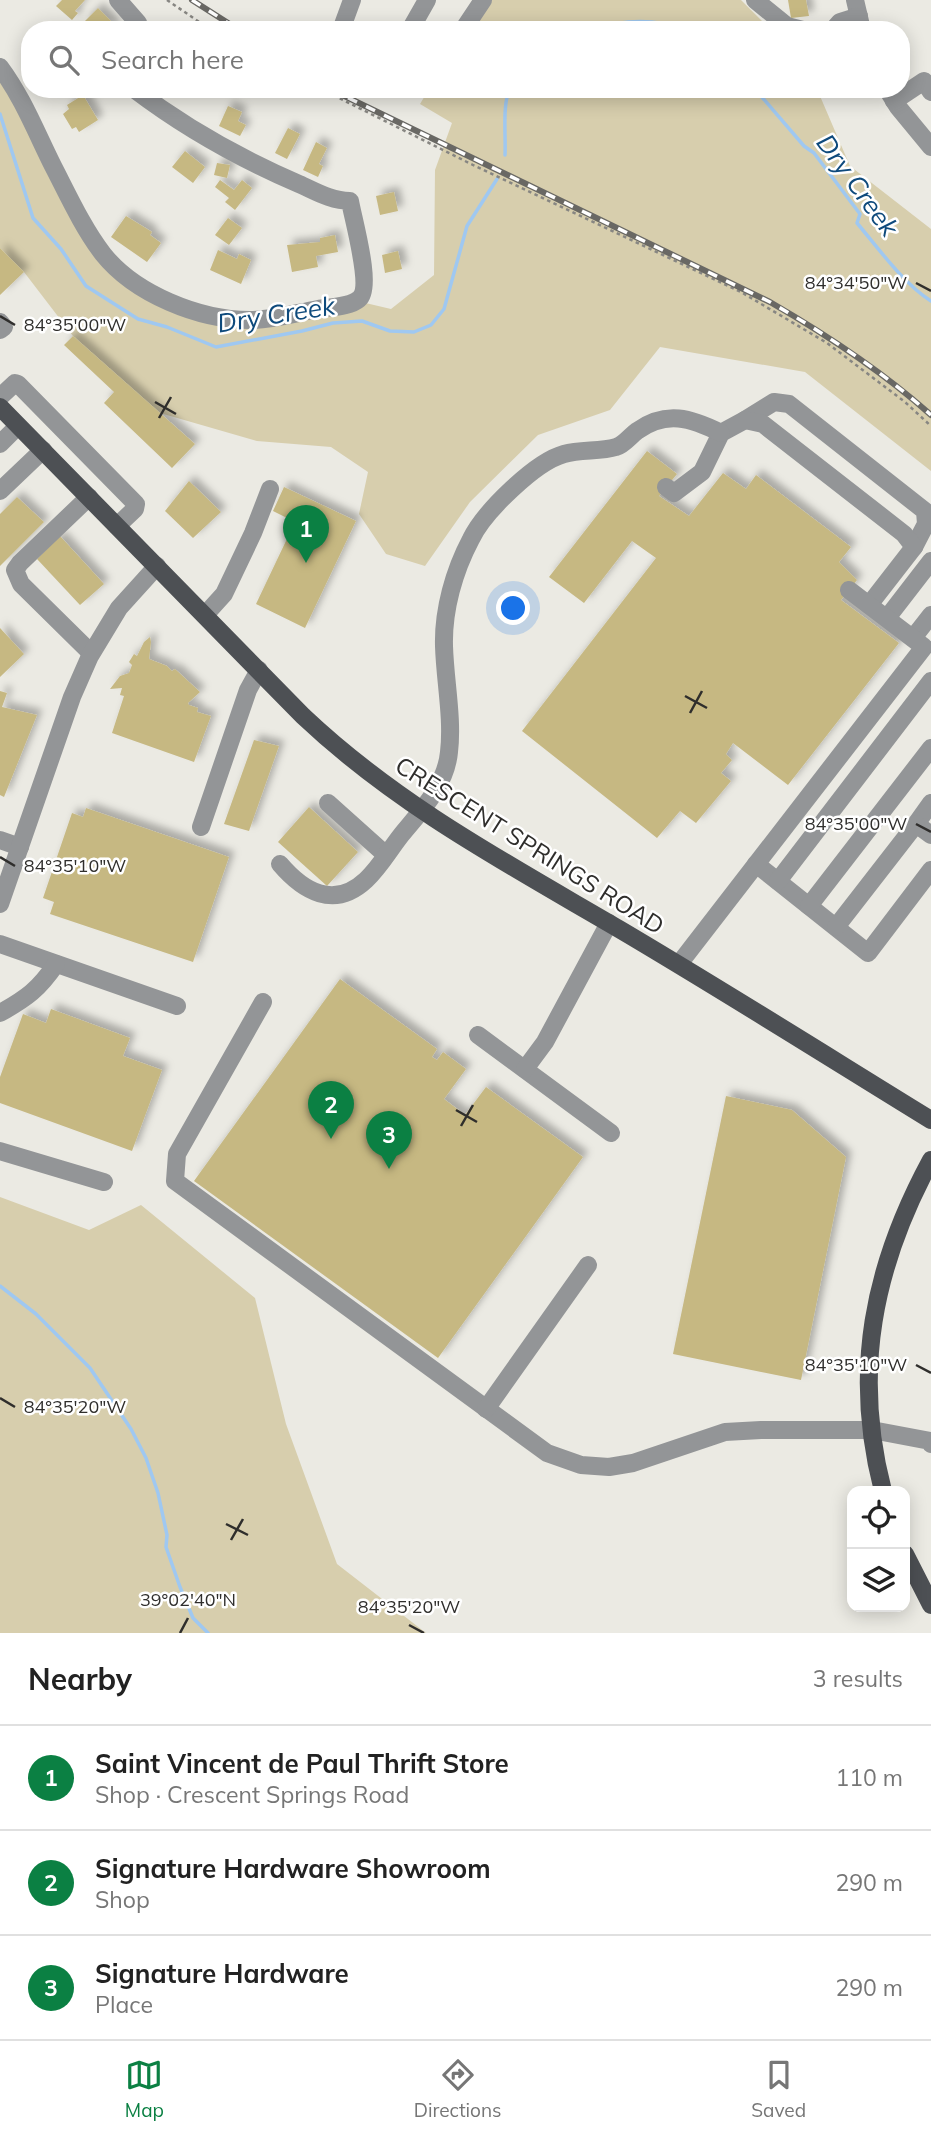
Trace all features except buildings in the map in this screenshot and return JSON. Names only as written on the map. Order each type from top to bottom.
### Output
[{"type":"main road","name":"CRESCENT SPRINGS ROAD","points":[[0,407],[320,733],[356,764],[422,812],[678,964],[931,1120]]},
{"type":"main road","points":[[882,1486],[874,1456],[869,1352],[880,1281],[914,1191],[931,1160]]},
{"type":"main road","points":[[910,1564],[931,1605]]},
{"type":"street","points":[[118,0],[136,21]]},
{"type":"street","points":[[344,21],[352,0]]},
{"type":"street","points":[[415,21],[427,0]]},
{"type":"street","points":[[469,21],[483,0]]},
{"type":"street","points":[[755,0],[782,21]]},
{"type":"street","points":[[0,67],[22,100],[95,241],[115,267],[138,284],[201,312],[229,318],[267,319],[343,305],[363,296],[365,279],[349,201],[322,195],[230,151],[148,98]]},
{"type":"street","points":[[910,87],[924,81],[931,92]]},
{"type":"street","points":[[892,98],[931,148]]},
{"type":"street","points":[[0,322],[4,327],[0,330]]},
{"type":"street","points":[[0,397],[15,383],[18,384],[136,504],[135,509],[117,526]]},
{"type":"street","points":[[666,487],[674,493],[702,472],[721,433],[774,402],[789,404],[928,514],[914,547],[869,605]]},
{"type":"street","points":[[280,864],[290,876],[313,892],[333,895],[351,890],[366,880],[422,812],[438,784],[449,752],[444,646],[445,618],[450,594],[472,536],[507,492],[560,455],[618,447],[653,420],[670,418],[702,424],[721,433]]},
{"type":"street","points":[[746,420],[763,424],[904,534],[914,547]]},
{"type":"street","points":[[0,444],[19,426]]},
{"type":"street","points":[[0,491],[61,428]]},
{"type":"street","points":[[205,615],[224,594],[270,489]]},
{"type":"street","points":[[89,497],[15,570],[21,584],[91,653]]},
{"type":"street","points":[[887,618],[931,561]]},
{"type":"street","points":[[0,904],[72,697],[91,653],[119,608],[157,566]]},
{"type":"street","points":[[849,590],[923,646]]},
{"type":"street","points":[[678,964],[923,646],[931,615]]},
{"type":"street","points":[[201,827],[248,690],[259,670]]},
{"type":"street","points":[[778,881],[931,681]]},
{"type":"street","points":[[809,905],[931,748]]},
{"type":"street","points":[[328,803],[386,855]]},
{"type":"street","points":[[836,927],[931,803]]},
{"type":"street","points":[[916,824],[931,835]]},
{"type":"street","points":[[0,840],[20,847]]},
{"type":"street","points":[[756,864],[868,953],[931,870]]},
{"type":"street","points":[[525,1069],[545,1042],[609,923]]},
{"type":"street","points":[[0,944],[177,1006]]},
{"type":"street","points":[[0,1013],[41,986],[56,964]]},
{"type":"street","points":[[263,1002],[177,1154],[176,1181],[547,1453],[581,1465],[609,1466],[633,1463],[725,1432],[872,1430],[930,1441],[931,1444]]},
{"type":"street","points":[[478,1035],[611,1132]]},
{"type":"street","points":[[0,1151],[104,1182]]},
{"type":"street","points":[[486,1409],[587,1265]]},
{"type":"path","points":[[167,0],[195,21]]},
{"type":"path","points":[[339,98],[485,171],[741,292],[827,343],[897,396],[931,426]]},
{"type":"shaded area","points":[[487,0],[741,0],[762,21],[474,21]]},
{"type":"shaded area","points":[[0,67],[95,241],[138,284],[229,318],[357,301],[391,309],[434,275],[435,170],[452,123],[420,104],[424,98],[821,98],[850,166],[931,229],[931,471],[805,372],[660,347],[610,410],[538,435],[470,502],[425,566],[386,554],[359,514],[368,472],[331,447],[257,441],[160,413],[73,336],[24,272],[0,248]]},
{"type":"shaded area","points":[[0,1197],[89,1230],[141,1205],[255,1298],[286,1424],[337,1564],[426,1633],[0,1633]]},
{"type":"waterway","name":"Dry Creek","points":[[505,155],[507,98]]},
{"type":"waterway","name":"Dry Creek","points":[[763,98],[804,146],[814,153],[860,214],[857,223],[901,275],[931,301]]},
{"type":"waterway","name":"Dry Creek","points":[[0,114],[33,218],[61,249],[86,286],[138,319],[167,327],[216,347],[333,323],[362,321],[390,331],[414,332],[431,325],[444,309],[467,226],[497,179]]},
{"type":"waterway","name":"Dry Creek","points":[[0,1286],[36,1314],[90,1368],[131,1429],[146,1458],[158,1493],[167,1535],[166,1547],[180,1587],[193,1618],[208,1633]]},
{"type":"railway","points":[[192,0],[225,21]]},
{"type":"railway","points":[[349,98],[770,302],[854,354],[931,415]]},
{"type":"place","name":"Saint Vincent de Paul Thrift Store","points":[[306,563]]},
{"type":"place","name":"Signature Hardware Showroom","points":[[331,1139]]},
{"type":"place","name":"Signature Hardware","points":[[389,1169]]}]
